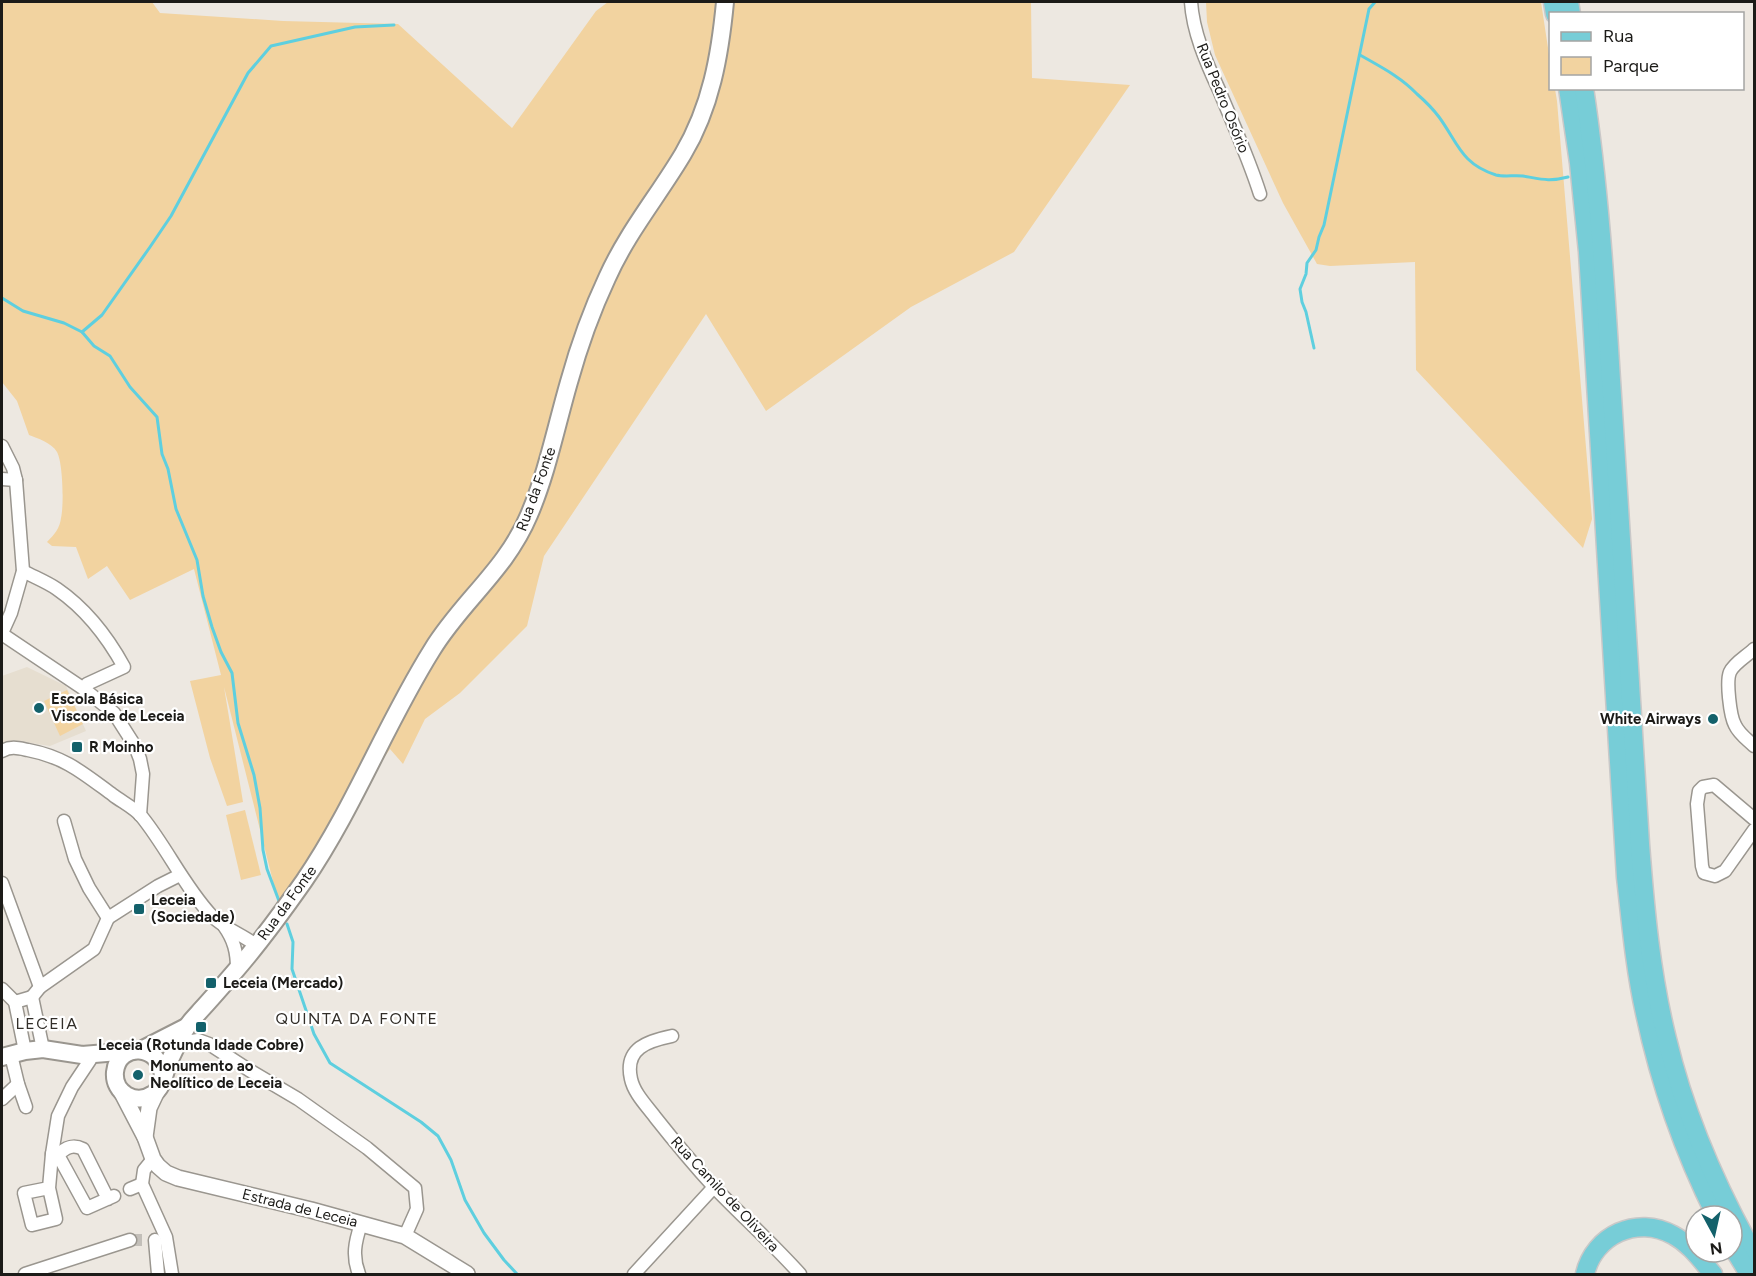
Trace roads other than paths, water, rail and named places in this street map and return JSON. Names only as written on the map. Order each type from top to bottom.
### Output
[{"type":"main road","name":"Rua da Fonte","points":[[160,1084],[186,1030],[257,946],[330,842],[433,648],[493,575],[522,530],[543,478],[578,353],[602,289],[623,245],[671,173],[700,122],[716,68],[723,32],[725,2]]},
{"type":"main road","points":[[1568,90],[1579,163],[1588,252],[1626,877],[1635,957],[1650,1036],[1668,1100],[1688,1154],[1711,1204]]},
{"type":"main road","points":[[1584,90],[1602,241],[1635,764],[1650,952],[1667,1040],[1693,1126],[1720,1190],[1755,1254]]},
{"type":"main road","name":"Rua da Fonte","points":[[136,1051],[186,1030]]},
{"type":"main road","points":[[12,1054],[46,1050],[86,1058],[136,1051],[155,1056],[160,1062],[160,1084],[143,1099],[135,1099],[128,1096],[105,1072],[86,1058]]},
{"type":"main road","points":[[119,1088],[115,1076],[119,1061],[125,1055],[136,1051]]},
{"type":"main road","points":[[1585,1275],[1591,1257],[1601,1243],[1626,1229],[1646,1226],[1663,1230],[1682,1241],[1700,1258],[1713,1275]]},
{"type":"street","name":"Rua Pedro Osório","points":[[1191,2],[1192,20],[1209,67],[1253,171],[1260,194]]},
{"type":"street","points":[[2,446],[16,480],[23,571],[2,633],[114,712],[135,746],[140,759],[143,774],[140,815]]},
{"type":"street","points":[[2,479],[16,480]]},
{"type":"street","points":[[23,571],[57,589],[92,619],[115,649],[124,667],[87,684],[84,689]]},
{"type":"street","points":[[1755,649],[1733,667],[1728,679],[1732,720],[1735,727],[1755,746]]},
{"type":"street","points":[[2,751],[16,748],[46,754],[67,762],[140,815],[180,875],[231,937],[236,949],[237,969]]},
{"type":"street","points":[[1755,819],[1714,785],[1702,787],[1697,804],[1704,873],[1715,876],[1725,871],[1755,830]]},
{"type":"street","points":[[64,821],[75,859],[88,888],[108,918]]},
{"type":"street","points":[[15,1002],[36,992],[93,949],[108,918],[158,886],[180,875]]},
{"type":"street","points":[[2,883],[36,992],[46,1050]]},
{"type":"street","points":[[223,925],[257,946]]},
{"type":"street","points":[[2,989],[15,1002],[12,1054],[18,1084],[26,1107]]},
{"type":"street","points":[[186,1030],[198,1040],[211,1045],[298,1099],[367,1148],[415,1188],[417,1209],[405,1236]]},
{"type":"street","name":"Rua Camilo de Oliveira","points":[[672,1036],[652,1040],[640,1047],[633,1058],[631,1078],[640,1098],[678,1147],[714,1187],[800,1275]]},
{"type":"street","points":[[49,1188],[58,1116],[86,1058]]},
{"type":"street","points":[[2,1099],[18,1084]]},
{"type":"street","points":[[145,1137],[150,1108],[160,1084]]},
{"type":"street","points":[[119,1088],[145,1137],[153,1159],[144,1170],[142,1184],[156,1239],[171,1275]]},
{"type":"street","points":[[75,1146],[83,1149],[111,1198],[87,1209],[55,1154],[75,1146]]},
{"type":"street","name":"Estrada de Leceia","points":[[153,1159],[166,1173],[178,1178],[311,1210],[405,1236],[467,1275]]},
{"type":"street","points":[[130,1190],[142,1184]]},
{"type":"street","points":[[634,1275],[714,1187]]},
{"type":"street","points":[[359,1275],[354,1263],[354,1250],[361,1224]]},
{"type":"street","points":[[156,1239],[158,1275]]},
{"type":"street","points":[[25,1275],[130,1240]]},
{"type":"waterway","points":[[1314,348],[1300,289],[1306,274],[1307,263],[1316,250],[1324,225],[1369,9],[1375,2]]},
{"type":"waterway","points":[[82,332],[102,315],[171,216],[248,73],[271,46],[355,27],[394,25]]},
{"type":"waterway","points":[[1360,55],[1404,82],[1426,102],[1437,114],[1462,152],[1475,165],[1499,176],[1523,176],[1545,180],[1568,177]]},
{"type":"waterway","points":[[2,298],[23,311],[64,323],[82,332],[94,346],[110,356],[130,387],[157,417],[162,454],[168,469],[176,509],[197,560],[203,596],[212,627],[232,673],[238,723],[254,775],[260,808],[263,850],[267,869],[279,901]]},
{"type":"waterway","points":[[287,924],[293,942],[292,969],[314,1034],[330,1063],[421,1122],[438,1136],[451,1160],[465,1200],[484,1233],[517,1274]]},
{"type":"tunnel","points":[[130,1240],[148,1240]]},
{"type":"place","name":"Escola Básica Visconde de Leceia","points":[[39,708]]},
{"type":"place","name":"White Airways","points":[[1713,719]]},
{"type":"place","name":"R Moinho","points":[[77,747]]},
{"type":"place","name":"Leceia (Sociedade)","points":[[139,909]]},
{"type":"place","name":"Leceia (Mercado)","points":[[211,983]]},
{"type":"place","name":"Leceia (Rotunda Idade Cobre)","points":[[201,1027]]},
{"type":"place","name":"Monumento ao Neolítico de Leceia","points":[[138,1075]]},
{"type":"district","name":"QUINTA DA FONTE","points":[[357,1018]]},
{"type":"district","name":"LECEIA","points":[[47,1023]]}]
